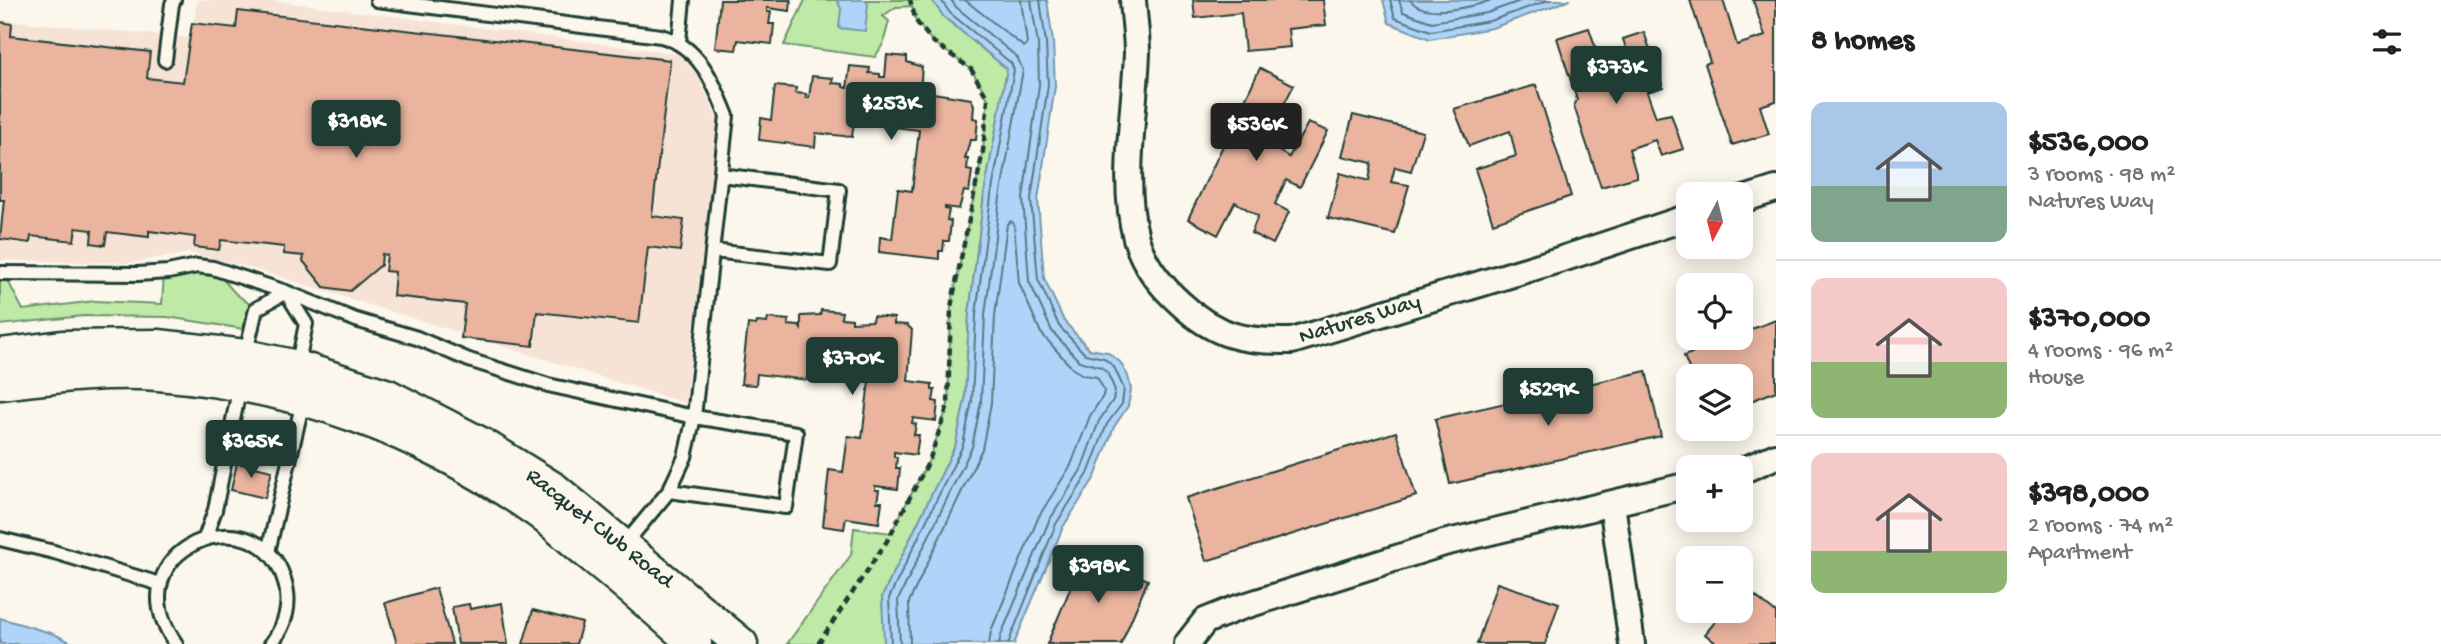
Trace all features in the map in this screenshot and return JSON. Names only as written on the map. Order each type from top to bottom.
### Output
[{"type":"street","name":"Natures Way","points":[[1133,0],[1137,50],[1130,198],[1136,239],[1147,264],[1166,290],[1193,316],[1223,333],[1256,342],[1292,341],[1563,259],[1676,221]]},
{"type":"street","points":[[1754,196],[1776,189]]},
{"type":"street","name":"Racquet Club Road","points":[[0,355],[62,347],[158,346],[243,370],[300,382],[470,469],[615,557],[740,644]]},
{"type":"street","name":"Racquet Club Road","points":[[0,383],[64,375],[243,370]]},
{"type":"street","points":[[1753,466],[1776,456]]},
{"type":"street","points":[[1187,644],[1205,621],[1235,608],[1444,543],[1676,488]]},
{"type":"street","points":[[1612,504],[1632,644]]},
{"type":"street","name":"Racquet Club Road","points":[[615,557],[695,644]]},
{"type":"lane","points":[[165,60],[174,0]]},
{"type":"lane","points":[[377,0],[487,6],[655,34],[679,42],[689,50],[715,84],[727,116],[694,417],[685,457],[669,491],[615,557]]},
{"type":"lane","points":[[679,42],[683,0]]},
{"type":"lane","points":[[712,251],[830,264],[832,251],[839,190],[721,175]]},
{"type":"lane","points":[[0,273],[138,274],[197,267],[213,268],[535,381],[694,417],[796,433],[786,507],[669,491]]},
{"type":"lane","points":[[205,538],[215,510],[256,309],[286,292]]},
{"type":"lane","points":[[268,552],[300,382],[306,324],[286,292]]},
{"type":"lane","points":[[176,644],[165,628],[159,606],[160,584],[170,564],[185,548],[205,538],[228,535],[249,540],[268,552],[281,570],[288,591],[288,611],[282,630],[271,644]]},
{"type":"lane","points":[[0,539],[54,552],[160,584]]},
{"type":"path","points":[[818,644],[887,541],[929,460],[948,405],[951,307],[983,151],[988,99],[971,69],[932,41],[916,21],[910,0]]},
{"type":"shaded area","points":[[197,0],[269,0],[679,54],[699,78],[718,121],[685,403],[244,266],[189,253],[129,263],[0,260],[0,20],[192,38]]},
{"type":"green space","points":[[805,0],[932,0],[944,17],[1007,69],[984,195],[969,314],[965,400],[956,444],[882,597],[885,644],[787,644],[851,555],[854,528],[891,533],[929,460],[948,405],[951,307],[983,151],[988,99],[971,69],[932,41],[916,21],[912,6],[896,7],[883,16],[889,21],[883,44],[875,57],[784,45]]},
{"type":"green space","points":[[213,268],[235,293],[256,309],[251,330],[167,317],[83,316],[0,325],[0,278],[6,277],[23,310],[95,301],[162,304],[164,273]]},
{"type":"water","points":[[837,0],[866,0],[868,4],[865,31],[839,28],[841,9]]},
{"type":"water","points":[[932,0],[1047,0],[1055,86],[1038,200],[1044,278],[1064,321],[1089,349],[1107,352],[1120,362],[1128,376],[1131,389],[1128,406],[1114,427],[1095,477],[1063,527],[1014,644],[885,644],[884,641],[882,597],[956,444],[965,400],[969,314],[984,195],[1007,69],[944,17]]},
{"type":"water","points":[[1383,0],[1570,0],[1492,28],[1430,39],[1389,23]]},
{"type":"water","points":[[0,618],[54,634],[74,644],[0,644]]},
{"type":"building","points":[[720,0],[791,0],[790,11],[767,8],[767,12],[771,12],[769,24],[774,24],[772,44],[738,40],[736,50],[715,48]]},
{"type":"building","points":[[1193,0],[1323,0],[1326,25],[1288,29],[1290,47],[1245,51],[1241,13],[1195,18]]},
{"type":"building","points":[[1690,0],[1723,0],[1737,45],[1765,36],[1753,0],[1776,0],[1776,101],[1760,106],[1769,134],[1732,145],[1705,64],[1710,62]]},
{"type":"building","points":[[238,11],[670,60],[652,216],[684,220],[680,251],[648,247],[639,323],[537,312],[533,346],[461,338],[465,304],[393,296],[395,272],[385,271],[387,255],[382,254],[381,265],[350,291],[324,287],[303,261],[304,256],[284,254],[284,247],[221,240],[219,250],[194,247],[195,237],[149,231],[149,237],[107,232],[105,245],[91,243],[92,230],[76,228],[74,241],[31,236],[30,243],[0,239],[4,200],[0,200],[0,22],[12,24],[11,36],[150,52],[147,78],[183,82],[192,23],[236,28]]},
{"type":"building","points":[[1589,28],[1609,87],[1636,79],[1623,39],[1644,32],[1663,87],[1647,92],[1656,117],[1671,114],[1683,149],[1661,156],[1655,140],[1629,149],[1637,177],[1601,187],[1574,106],[1577,100],[1557,38]]},
{"type":"building","points":[[887,55],[907,57],[907,62],[922,67],[920,91],[971,99],[974,105],[973,118],[978,119],[976,140],[970,140],[965,159],[968,159],[967,170],[972,171],[969,192],[964,191],[959,209],[945,207],[949,210],[947,220],[951,221],[949,241],[944,241],[943,251],[939,251],[939,259],[879,252],[880,237],[892,239],[898,189],[912,191],[919,130],[854,122],[852,137],[816,133],[815,147],[759,140],[761,118],[771,120],[775,86],[796,88],[795,93],[806,94],[806,98],[809,98],[812,76],[833,78],[832,83],[843,84],[843,87],[847,88],[850,66],[870,68],[869,73],[885,77]]},
{"type":"building","points":[[1260,68],[1294,85],[1264,142],[1289,157],[1308,123],[1328,131],[1300,187],[1286,180],[1275,204],[1289,212],[1273,244],[1251,233],[1258,216],[1235,202],[1218,235],[1188,219]]},
{"type":"building","points":[[1536,85],[1571,196],[1493,223],[1475,169],[1516,156],[1510,131],[1469,146],[1454,109]]},
{"type":"building","points":[[1353,115],[1423,132],[1411,171],[1395,167],[1391,182],[1409,185],[1395,234],[1328,218],[1340,173],[1369,181],[1372,163],[1342,156]]},
{"type":"building","points":[[821,310],[842,312],[841,318],[852,319],[852,322],[872,321],[873,316],[894,318],[894,324],[907,325],[912,330],[908,381],[932,384],[932,390],[935,390],[933,401],[938,402],[936,421],[913,418],[912,423],[916,424],[914,435],[919,435],[916,455],[894,452],[894,457],[897,457],[896,468],[900,468],[898,489],[875,486],[875,490],[879,490],[877,502],[882,502],[879,523],[846,518],[844,529],[823,526],[829,470],[843,472],[848,436],[862,438],[870,373],[809,366],[807,380],[757,374],[756,385],[741,384],[748,324],[767,323],[768,318],[789,320],[788,325],[799,326],[801,329],[801,316],[820,315]]},
{"type":"building","points":[[1776,320],[1776,391],[1753,400],[1753,364],[1687,364],[1684,356],[1699,350],[1753,350],[1753,329]]},
{"type":"building","points":[[1646,371],[1661,436],[1450,484],[1435,419]]},
{"type":"building","points":[[1396,432],[1416,496],[1206,561],[1186,498]]},
{"type":"building","points":[[237,463],[272,471],[265,498],[231,490]]},
{"type":"building","points":[[1085,553],[1148,580],[1121,644],[1047,644]]},
{"type":"building","points":[[1497,583],[1559,603],[1545,644],[1477,644]]},
{"type":"building","points":[[436,588],[452,644],[397,644],[385,603]]},
{"type":"building","points":[[1753,594],[1776,613],[1776,644],[1717,644],[1705,634],[1714,623],[1753,623]]},
{"type":"building","points":[[502,603],[508,644],[458,644],[452,607],[469,604],[470,609]]},
{"type":"building","points":[[533,610],[582,623],[576,644],[523,644]]}]
